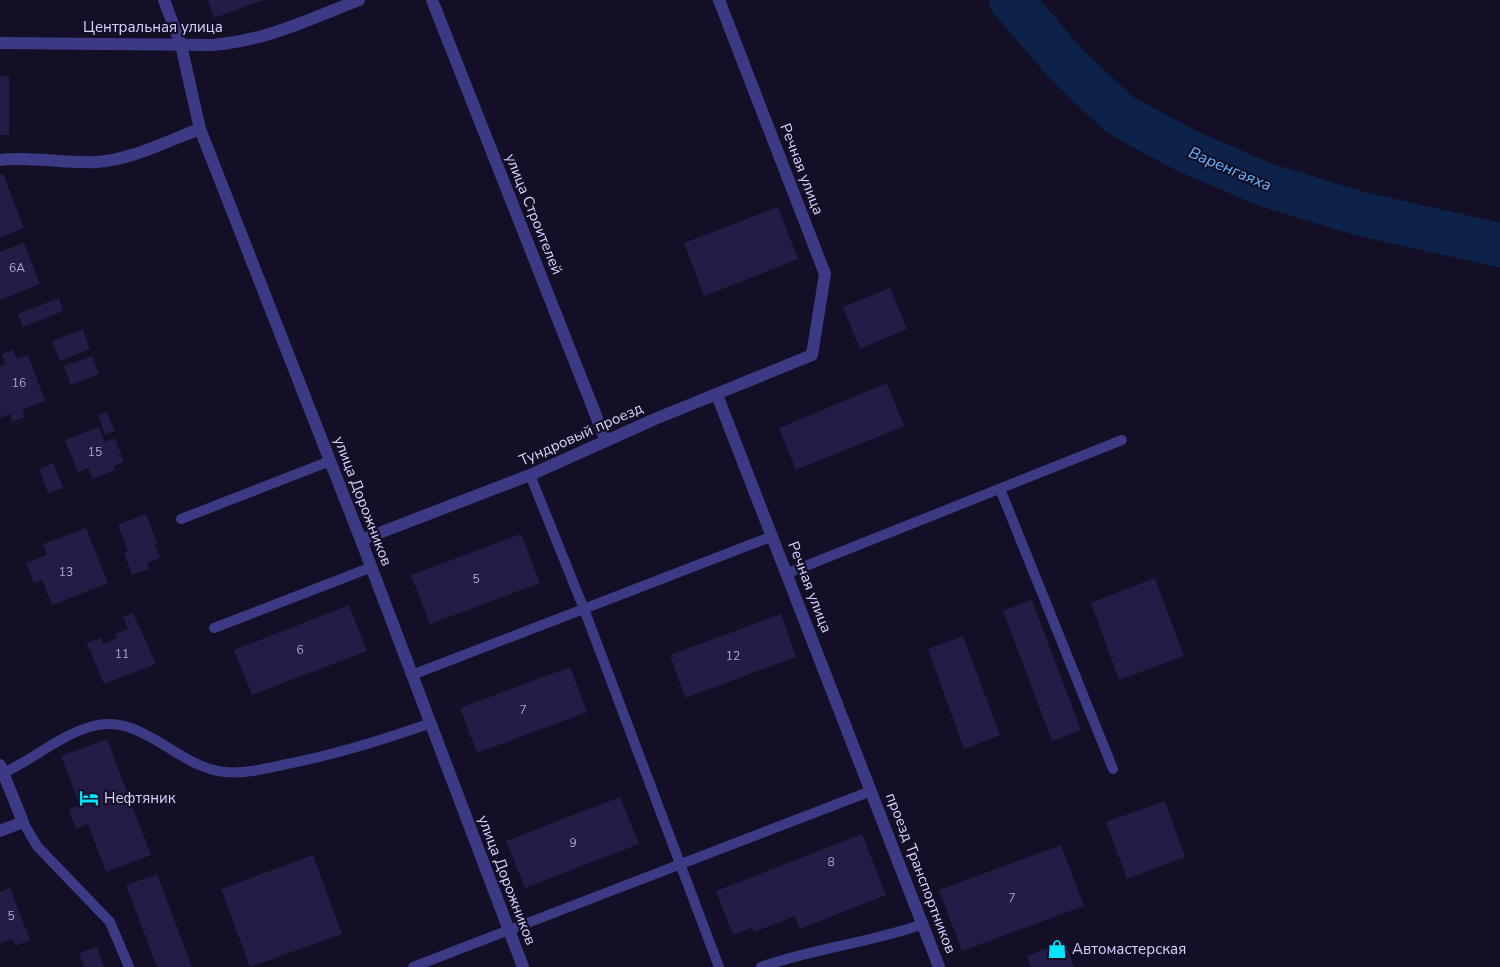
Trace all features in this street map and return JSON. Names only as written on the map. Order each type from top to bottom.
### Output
[{"type":"street","name":"улица Дорожников","points":[[164,0],[181,45],[200,129],[362,540],[523,967]]},
{"type":"street","name":"Центральная улица","points":[[0,43],[212,45],[257,39],[359,0]]},
{"type":"street","name":"улица Строителей","points":[[432,0],[606,441]]},
{"type":"street","name":"Речная улица","points":[[719,0],[825,274],[812,355]]},
{"type":"street","points":[[0,160],[14,158],[81,163],[114,160],[200,129]]},
{"type":"street","name":"Тундровый проезд","points":[[362,540],[530,475],[606,441],[812,355]]},
{"type":"street","name":"Речная улица","points":[[717,395],[788,573],[871,791]]},
{"type":"street","points":[[0,831],[23,822],[2,769]]},
{"type":"street","name":"проезд Транспортников","points":[[871,791],[940,967]]},
{"type":"lane","points":[[788,573],[1122,440]]},
{"type":"lane","points":[[181,519],[330,461]]},
{"type":"lane","points":[[530,475],[584,610],[719,967]]},
{"type":"lane","points":[[1000,489],[1113,769]]},
{"type":"lane","points":[[412,675],[773,536]]},
{"type":"lane","points":[[214,628],[372,567]]},
{"type":"lane","points":[[2,769],[23,765],[61,738],[94,726],[107,724],[125,725],[208,769],[225,772],[246,772],[360,748],[431,723]]},
{"type":"lane","points":[[413,967],[871,791]]},
{"type":"lane","points":[[23,822],[37,846],[110,922],[129,967]]},
{"type":"lane","points":[[761,967],[808,952],[890,936],[923,924]]},
{"type":"building","points":[[208,0],[263,0],[214,18]]},
{"type":"building","points":[[0,76],[9,76],[9,135],[0,135]]},
{"type":"building","points":[[3,174],[24,228],[0,238],[0,175]]},
{"type":"building","points":[[778,207],[798,259],[704,296],[684,243]]},
{"type":"building","points":[[24,243],[40,284],[0,300],[0,252]]},
{"type":"building","points":[[890,288],[907,329],[860,349],[843,307]]},
{"type":"building","points":[[59,298],[63,311],[23,327],[18,314]]},
{"type":"building","points":[[83,329],[90,349],[60,361],[52,341]]},
{"type":"building","points":[[13,350],[17,359],[28,355],[45,401],[22,410],[25,417],[12,422],[10,414],[0,418],[0,366],[5,364],[2,354]]},
{"type":"building","points":[[92,356],[99,374],[71,385],[64,366]]},
{"type":"building","points":[[887,383],[904,426],[796,470],[779,428]]},
{"type":"building","points":[[107,412],[115,431],[105,435],[98,415]]},
{"type":"building","points":[[99,427],[105,442],[115,438],[124,462],[114,466],[115,470],[93,479],[88,468],[78,472],[65,440]]},
{"type":"building","points":[[53,463],[63,488],[48,493],[39,469]]},
{"type":"building","points":[[146,514],[157,543],[155,544],[160,558],[147,563],[149,569],[132,575],[124,553],[128,551],[118,525]]},
{"type":"building","points":[[86,528],[108,583],[52,605],[42,580],[34,583],[26,563],[47,555],[43,544]]},
{"type":"building","points":[[521,534],[540,583],[430,624],[411,575]]},
{"type":"building","points":[[1155,578],[1184,656],[1119,680],[1091,603]]},
{"type":"building","points":[[1032,600],[1081,730],[1052,741],[1003,611]]},
{"type":"building","points":[[349,605],[367,651],[252,695],[234,650]]},
{"type":"building","points":[[133,613],[156,664],[104,684],[87,643],[101,638],[103,644],[116,639],[115,634],[128,629],[123,617]]},
{"type":"building","points":[[781,614],[796,657],[685,698],[670,655]]},
{"type":"building","points":[[963,636],[1000,735],[964,749],[928,649]]},
{"type":"building","points":[[570,667],[587,712],[477,753],[460,708]]},
{"type":"building","points":[[107,739],[151,855],[106,872],[88,824],[76,829],[69,809],[80,805],[61,756]]},
{"type":"building","points":[[620,797],[639,844],[525,888],[506,841]]},
{"type":"building","points":[[1165,801],[1185,857],[1127,879],[1106,822]]},
{"type":"building","points":[[862,834],[886,895],[800,929],[795,916],[754,932],[752,928],[733,935],[716,891]]},
{"type":"building","points":[[1061,845],[1084,906],[962,951],[939,890]]},
{"type":"building","points":[[313,855],[342,934],[250,967],[221,889]]},
{"type":"building","points":[[157,874],[192,967],[157,967],[126,885]]},
{"type":"building","points":[[10,888],[30,940],[15,946],[12,939],[0,944],[0,892]]},
{"type":"building","name":"Автомастерская","points":[[1065,942],[1074,967],[1031,967],[1027,956]]},
{"type":"building","points":[[97,947],[104,967],[84,967],[79,953]]},
{"type":"waterway","name":"Варенгаяха","points":[[1011,0],[1067,65],[1120,115],[1189,152],[1266,185],[1361,214],[1500,245]]},
{"type":"place","name":"Нефтяник","points":[[89,798]]},
{"type":"place","name":"Автомастерская","points":[[1057,949]]}]
